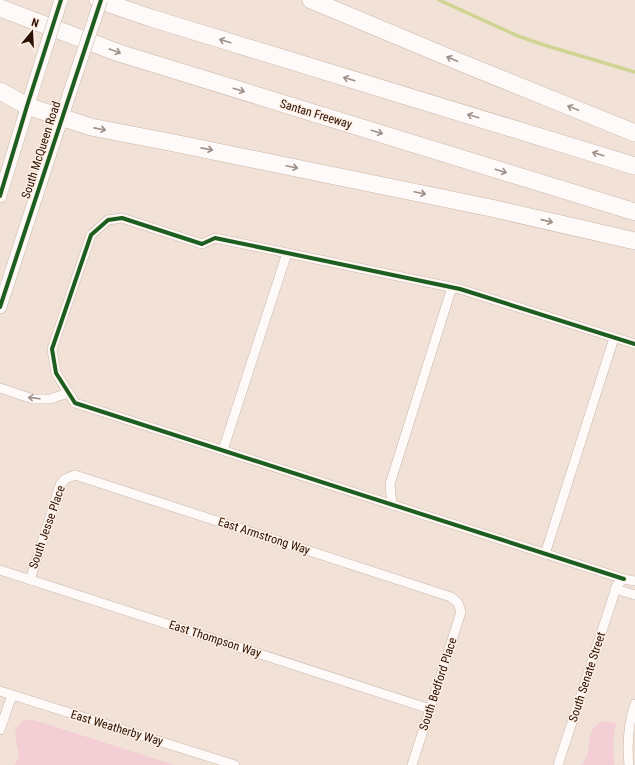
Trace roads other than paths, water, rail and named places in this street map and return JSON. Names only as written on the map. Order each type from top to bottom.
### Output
[{"type":"highway","points":[[100,0],[150,18],[635,166]]},
{"type":"highway","points":[[311,0],[448,58],[635,133]]},
{"type":"highway","name":"Santan Freeway","points":[[0,8],[120,52],[635,212]]},
{"type":"highway","points":[[0,91],[27,106],[91,127],[491,208],[635,241]]},
{"type":"main road","name":"South McQueen Road","points":[[0,196],[61,0]]},
{"type":"main road","name":"South McQueen Road","points":[[0,306],[100,0]]},
{"type":"street","points":[[635,344],[452,288],[214,238],[202,244],[122,218],[108,220],[91,235],[52,350],[56,373],[75,403],[545,554],[624,579],[635,581]]},
{"type":"street","points":[[223,450],[287,253]]},
{"type":"street","points":[[392,505],[390,484],[452,288]]},
{"type":"street","points":[[545,554],[614,338]]},
{"type":"street","points":[[0,388],[33,399],[50,399],[68,393]]},
{"type":"street","name":"South Jesse Place","points":[[30,580],[59,488],[62,481],[68,477]]},
{"type":"street","name":"East Armstrong Way","points":[[68,477],[83,477],[445,595],[458,603]]},
{"type":"street","name":"East Thompson Way","points":[[0,570],[430,709]]},
{"type":"street","name":"South Senate Street","points":[[558,765],[615,589],[619,582],[624,579]]},
{"type":"street","points":[[615,589],[635,595]]},
{"type":"street","name":"South Bedford Place","points":[[412,765],[460,616],[461,607],[458,603]]},
{"type":"street","name":"East Weatherby Way","points":[[0,691],[234,765]]},
{"type":"street","points":[[0,730],[12,695]]},
{"type":"street","points":[[629,765],[627,753],[635,704]]},
{"type":"waterway","points":[[439,0],[518,36],[635,72]]}]
